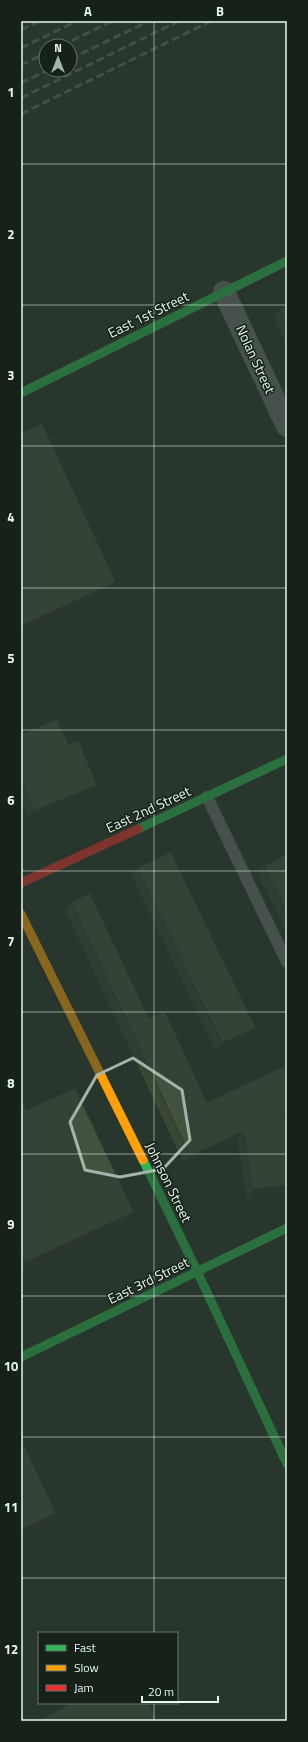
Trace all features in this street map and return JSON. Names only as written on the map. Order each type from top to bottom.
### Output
[{"type":"street","name":"East 1st Street","points":[[21,393],[287,261]]},
{"type":"street","name":"Nolan Street","points":[[224,292],[287,426]]},
{"type":"street","name":"East 2nd Street","points":[[21,883],[287,760]]},
{"type":"street","name":"Johnson Street","points":[[21,914],[197,1271],[287,1464]]},
{"type":"street","name":"East 3rd Street","points":[[21,1357],[287,1228]]},
{"type":"lane","points":[[207,797],[287,962]]},
{"type":"highlighted area","points":[[133,1058],[182,1090],[190,1140],[163,1169],[120,1177],[85,1170],[70,1122],[97,1075]]},
{"type":"building","points":[[287,306],[287,327],[279,310]]},
{"type":"building","points":[[42,423],[116,582],[21,626],[21,433]]},
{"type":"building","points":[[57,719],[69,745],[79,741],[97,785],[34,811],[21,780],[21,734]]},
{"type":"building","points":[[171,852],[256,1028],[222,1043],[137,868]]},
{"type":"building","points":[[287,854],[287,913],[264,866]]},
{"type":"building","points":[[90,893],[149,1018],[165,1011],[207,1102],[287,1065],[287,1111],[284,1112],[287,1128],[287,1185],[253,1190],[243,1132],[190,1156],[71,902]]},
{"type":"building","points":[[75,1088],[134,1212],[26,1262],[21,1251],[21,1099],[26,1110]]},
{"type":"building","points":[[21,1438],[56,1513],[21,1530]]},
{"type":"building","points":[[69,1704],[149,1704],[158,1721],[38,1721]]},
{"type":"railway","points":[[21,30],[39,21]]},
{"type":"railway","points":[[21,48],[77,21]]},
{"type":"railway","points":[[77,38],[112,21]]},
{"type":"railway","points":[[78,55],[149,21]]},
{"type":"railway","points":[[21,98],[179,21]]},
{"type":"railway","points":[[21,114],[211,21]]},
{"type":"railway","points":[[21,65],[38,57]]},
{"type":"railway","points":[[21,83],[38,75]]},
{"type":"traffic: fast","points":[[21,393],[287,261]]},
{"type":"traffic: fast","points":[[138,829],[287,759]]},
{"type":"traffic: fast","points":[[143,1160],[197,1271],[287,1464]]},
{"type":"traffic: fast","points":[[21,1357],[287,1228]]},
{"type":"traffic: slow","points":[[21,914],[143,1160]]},
{"type":"traffic: jam","points":[[21,883],[138,829]]}]
